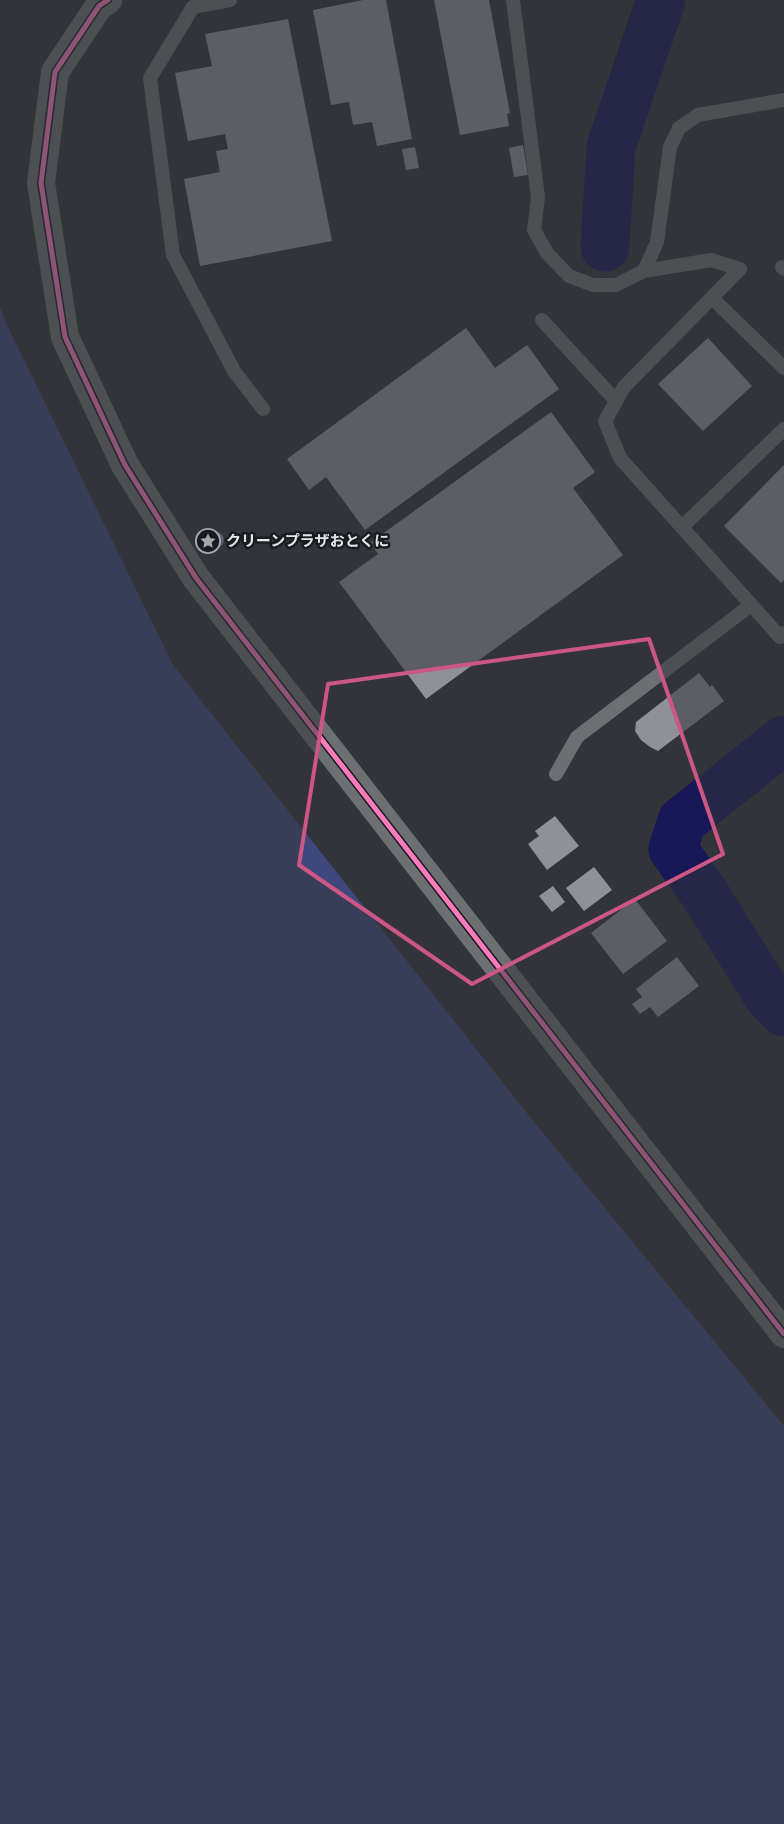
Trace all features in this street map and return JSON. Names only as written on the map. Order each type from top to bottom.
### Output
[{"type":"street","points":[[108,0],[99,6],[55,72],[40,183],[66,337],[125,466],[196,578],[784,1334]]},
{"type":"lane","points":[[230,0],[193,7],[150,78],[173,255],[234,371],[262,408]]},
{"type":"lane","points":[[513,0],[538,197],[534,230],[547,253],[569,276],[593,285],[616,285],[644,271],[711,260],[740,269],[624,387],[605,422],[620,458],[780,637],[784,634]]},
{"type":"lane","points":[[644,271],[657,242],[670,147],[680,128],[698,115],[784,100]]},
{"type":"lane","points":[[712,298],[784,368]]},
{"type":"lane","points":[[542,320],[616,401]]},
{"type":"lane","points":[[682,527],[784,429]]},
{"type":"lane","points":[[556,774],[577,737],[751,605]]},
{"type":"highlighted area","points":[[649,639],[723,854],[472,984],[299,865],[328,684]]},
{"type":"shaded area","points":[[0,306],[4,319],[173,665],[530,1117],[784,1426],[784,1824],[0,1824]]},
{"type":"building","points":[[363,0],[386,0],[412,139],[377,146],[372,122],[353,125],[349,102],[331,105],[313,10]]},
{"type":"building","points":[[434,0],[489,0],[510,113],[507,114],[509,126],[460,135]]},
{"type":"building","points":[[288,19],[332,241],[200,266],[184,179],[220,172],[216,151],[228,149],[225,134],[188,141],[175,73],[212,66],[205,34]]},
{"type":"building","points":[[523,145],[528,175],[514,177],[509,148]]},
{"type":"building","points":[[415,147],[419,168],[406,170],[402,149]]},
{"type":"building","points":[[466,328],[495,368],[527,345],[559,389],[365,530],[326,477],[309,490],[287,459]]},
{"type":"building","points":[[708,338],[752,386],[703,431],[658,384]]},
{"type":"building","points":[[551,412],[595,472],[573,488],[623,555],[426,699],[339,582],[378,554],[370,543]]},
{"type":"building","points":[[784,465],[784,580],[781,583],[724,526]]},
{"type":"building","points":[[699,673],[710,687],[712,685],[724,701],[658,751],[650,747],[641,740],[635,731],[636,722]]},
{"type":"building","points":[[555,816],[579,846],[547,870],[528,844],[539,836],[535,831]]},
{"type":"building","points":[[594,867],[612,890],[584,911],[566,888]]},
{"type":"building","points":[[553,886],[565,902],[552,912],[539,896]]},
{"type":"building","points":[[635,899],[667,941],[623,974],[591,933]]},
{"type":"building","points":[[677,957],[699,986],[658,1017],[650,1007],[640,1014],[632,1004],[642,997],[636,989]]},
{"type":"waterway","points":[[605,247],[611,147],[661,0]]},
{"type":"waterway","points":[[784,740],[682,821],[673,849],[704,893],[769,997],[784,1012]]},
{"type":"cycle path","points":[[108,0],[99,6],[55,72],[41,183],[65,337],[125,465],[196,578],[784,1334]]},
{"type":"place","name":"クリーンプラザおとくに","points":[[208,541]]}]
